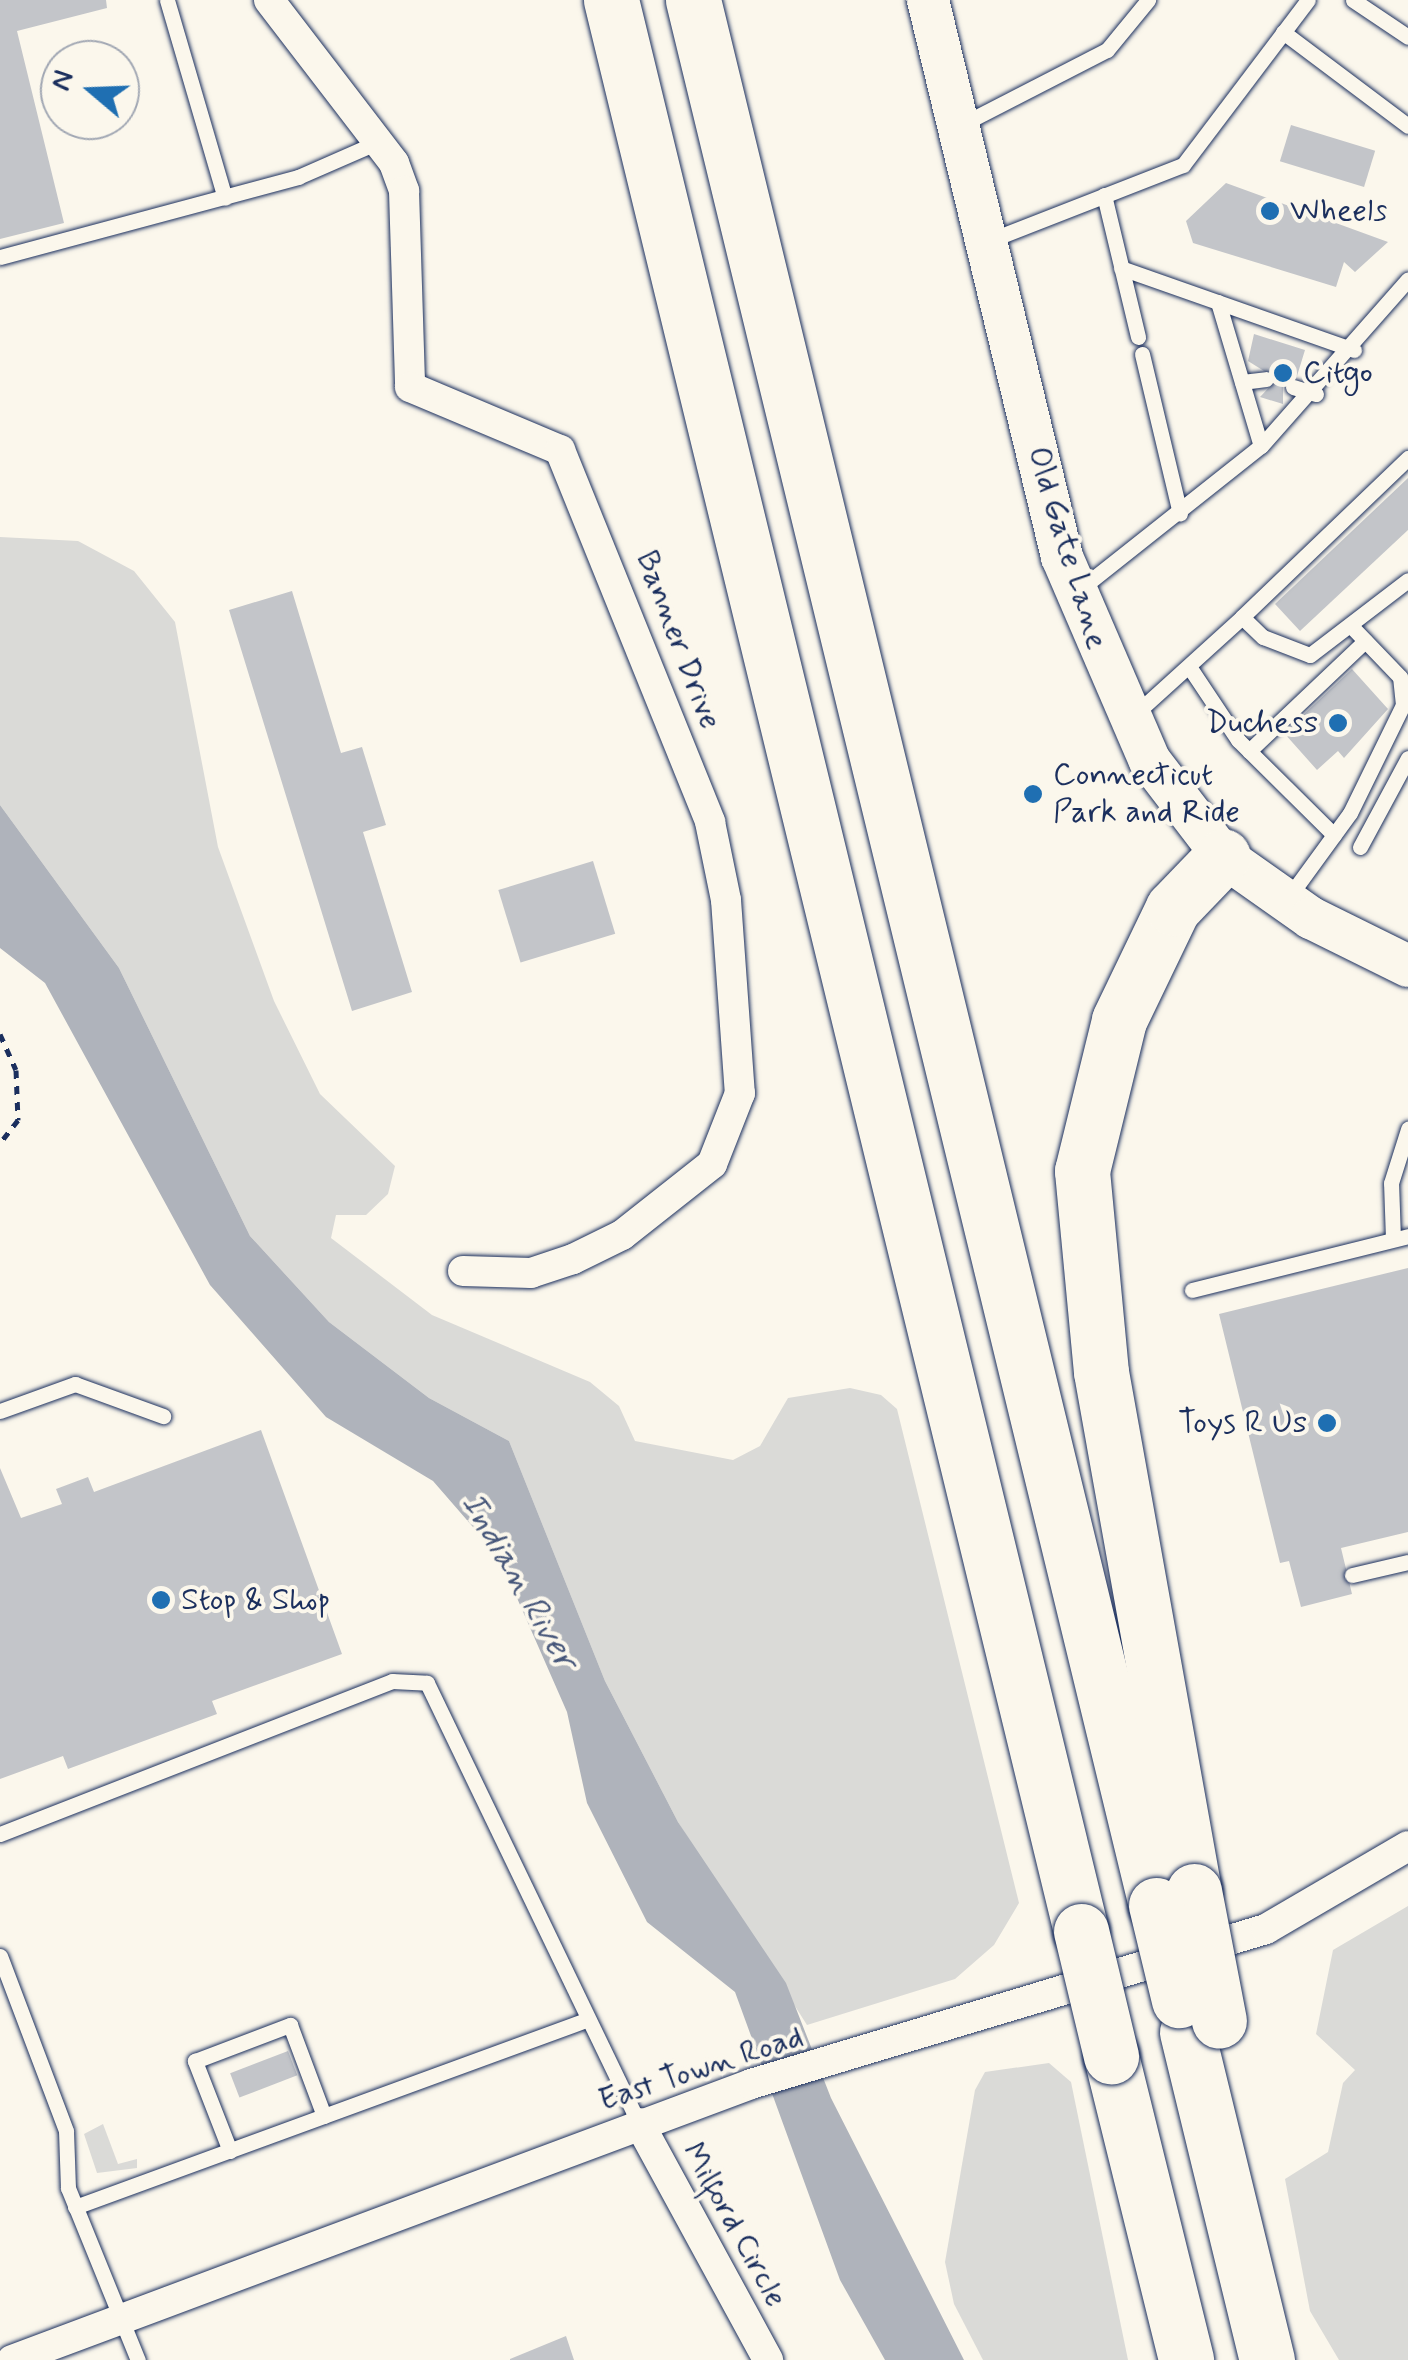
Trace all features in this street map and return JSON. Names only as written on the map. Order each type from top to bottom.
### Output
[{"type":"highway","points":[[580,0],[742,538]]},
{"type":"highway","points":[[611,0],[1186,2360]]},
{"type":"highway","points":[[693,0],[1175,1898],[1266,2354]]},
{"type":"highway","points":[[1175,1898],[1101,1372],[1082,1171],[1119,1020],[1173,908],[1223,856]]},
{"type":"main road","name":"Old Gate Lane","points":[[928,0],[985,242],[1076,592],[1150,760],[1223,856],[1286,901],[1408,966]]},
{"type":"street","name":"Banner Drive","points":[[269,0],[378,142],[404,191],[410,388],[560,450],[600,532],[710,822],[741,1064],[726,1143],[666,1204],[531,1273],[464,1271]]},
{"type":"street","name":"East Town Road","points":[[12,2360],[122,2324],[639,2123],[751,2084],[858,2058],[1266,1929],[1408,1846]]},
{"type":"street","name":"Milford Circle","points":[[639,2123],[768,2360]]},
{"type":"lane","points":[[167,0],[225,198]]},
{"type":"lane","points":[[958,127],[1107,50],[1148,0]]},
{"type":"lane","points":[[985,242],[1183,164],[1308,0]]},
{"type":"lane","points":[[1353,0],[1408,37]]},
{"type":"lane","points":[[1283,32],[1408,126]]},
{"type":"lane","points":[[0,257],[225,198],[378,142]]},
{"type":"lane","points":[[1104,196],[1138,337]]},
{"type":"lane","points":[[1121,268],[1354,350]]},
{"type":"lane","points":[[1076,592],[1180,514],[1261,446],[1316,394],[1408,279]]},
{"type":"lane","points":[[1218,302],[1256,376],[1261,446]]},
{"type":"lane","points":[[1270,339],[1276,322]]},
{"type":"lane","points":[[1142,354],[1180,514]]},
{"type":"lane","points":[[1293,387],[1316,394]]},
{"type":"lane","points":[[1130,719],[1190,668],[1408,458]]},
{"type":"lane","points":[[1242,617],[1263,637],[1310,655],[1352,627],[1408,580]]},
{"type":"lane","points":[[1286,901],[1334,835],[1403,705],[1400,676],[1352,627]]},
{"type":"lane","points":[[1249,751],[1366,641]]},
{"type":"lane","points":[[1190,668],[1249,751],[1334,835]]},
{"type":"lane","points":[[1360,848],[1408,758]]},
{"type":"lane","points":[[1192,1290],[1400,1238],[1391,1183],[1408,1129]]},
{"type":"lane","points":[[0,1410],[75,1384],[163,1416]]},
{"type":"lane","points":[[1352,1575],[1408,1562]]},
{"type":"lane","points":[[0,1834],[416,1678],[438,1694],[586,2020],[639,2123]]},
{"type":"lane","points":[[0,1956],[66,2131],[76,2207],[138,2360]]},
{"type":"lane","points":[[76,2207],[586,2020]]},
{"type":"lane","points":[[230,2150],[196,2061],[290,2025],[324,2116]]},
{"type":"path","points":[[0,1034],[16,1070],[18,1120],[0,1143]]},
{"type":"shaded area","points":[[0,537],[78,541],[134,571],[175,622],[218,847],[274,1001],[320,1094],[395,1166],[388,1194],[366,1215],[336,1215],[331,1238],[432,1315],[590,1382],[619,1406],[635,1441],[733,1460],[760,1446],[788,1398],[850,1388],[881,1395],[897,1409],[1019,1903],[994,1945],[955,1979],[807,2025],[678,1822],[605,1681],[509,1441],[429,1398],[329,1322],[250,1236],[119,968],[0,805]]},
{"type":"shaded area","points":[[1408,1906],[1408,2360],[1339,2360],[1310,2311],[1285,2179],[1328,2152],[1343,2083],[1355,2070],[1316,2034],[1333,1950]]},
{"type":"shaded area","points":[[1049,2063],[1071,2082],[1128,2360],[983,2360],[954,2304],[945,2262],[975,2090],[985,2072]]},
{"type":"shaded area","points":[[103,2124],[118,2164],[137,2159],[137,2168],[97,2173],[84,2134]]},
{"type":"water","name":"Indian River","points":[[0,805],[119,968],[250,1236],[329,1322],[429,1398],[509,1441],[605,1681],[678,1822],[786,1983],[831,2098],[964,2360],[885,2360],[840,2280],[735,1992],[647,1922],[587,1803],[567,1712],[499,1557],[433,1481],[326,1417],[210,1285],[45,983],[0,948]]},
{"type":"building","points":[[0,0],[106,0],[107,8],[17,31],[40,125],[40,140],[44,140],[64,223],[0,239]]},
{"type":"building","points":[[1291,125],[1375,151],[1364,187],[1280,161]]},
{"type":"building","points":[[1226,183],[1388,242],[1355,272],[1344,262],[1336,287],[1193,243],[1186,221]]},
{"type":"building","name":"Citgo","points":[[1254,334],[1305,350],[1297,376],[1283,383],[1283,404],[1260,397],[1277,379],[1248,361]]},
{"type":"building","points":[[1408,478],[1408,530],[1300,631],[1275,604]]},
{"type":"building","points":[[292,591],[341,753],[362,747],[386,825],[363,832],[412,992],[352,1011],[229,610]]},
{"type":"building","name":"Duchess","points":[[1352,669],[1388,709],[1344,758],[1338,751],[1317,770],[1284,733]]},
{"type":"building","points":[[593,861],[615,934],[521,963],[498,890]]},
{"type":"building","name":"Toys R Us","points":[[1408,1268],[1408,1532],[1341,1548],[1352,1594],[1301,1607],[1289,1561],[1280,1563],[1219,1314]]},
{"type":"building","name":"Stop & Shop","points":[[261,1430],[342,1654],[212,1701],[217,1714],[68,1769],[63,1756],[0,1779],[0,1468],[21,1518],[62,1504],[56,1489],[88,1477],[94,1492]]},
{"type":"building","points":[[288,2051],[297,2075],[239,2097],[230,2073]]},
{"type":"building","points":[[566,2336],[574,2360],[510,2360],[510,2359]]},
{"type":"place","name":"Wheels","points":[[1270,211]]},
{"type":"place","name":"Citgo","points":[[1283,373]]},
{"type":"place","name":"Duchess","points":[[1338,723]]},
{"type":"place","name":"Connecticut Park and Ride","points":[[1033,794]]},
{"type":"place","name":"Toys R Us","points":[[1327,1423]]},
{"type":"place","name":"Stop & Shop","points":[[161,1600]]}]
